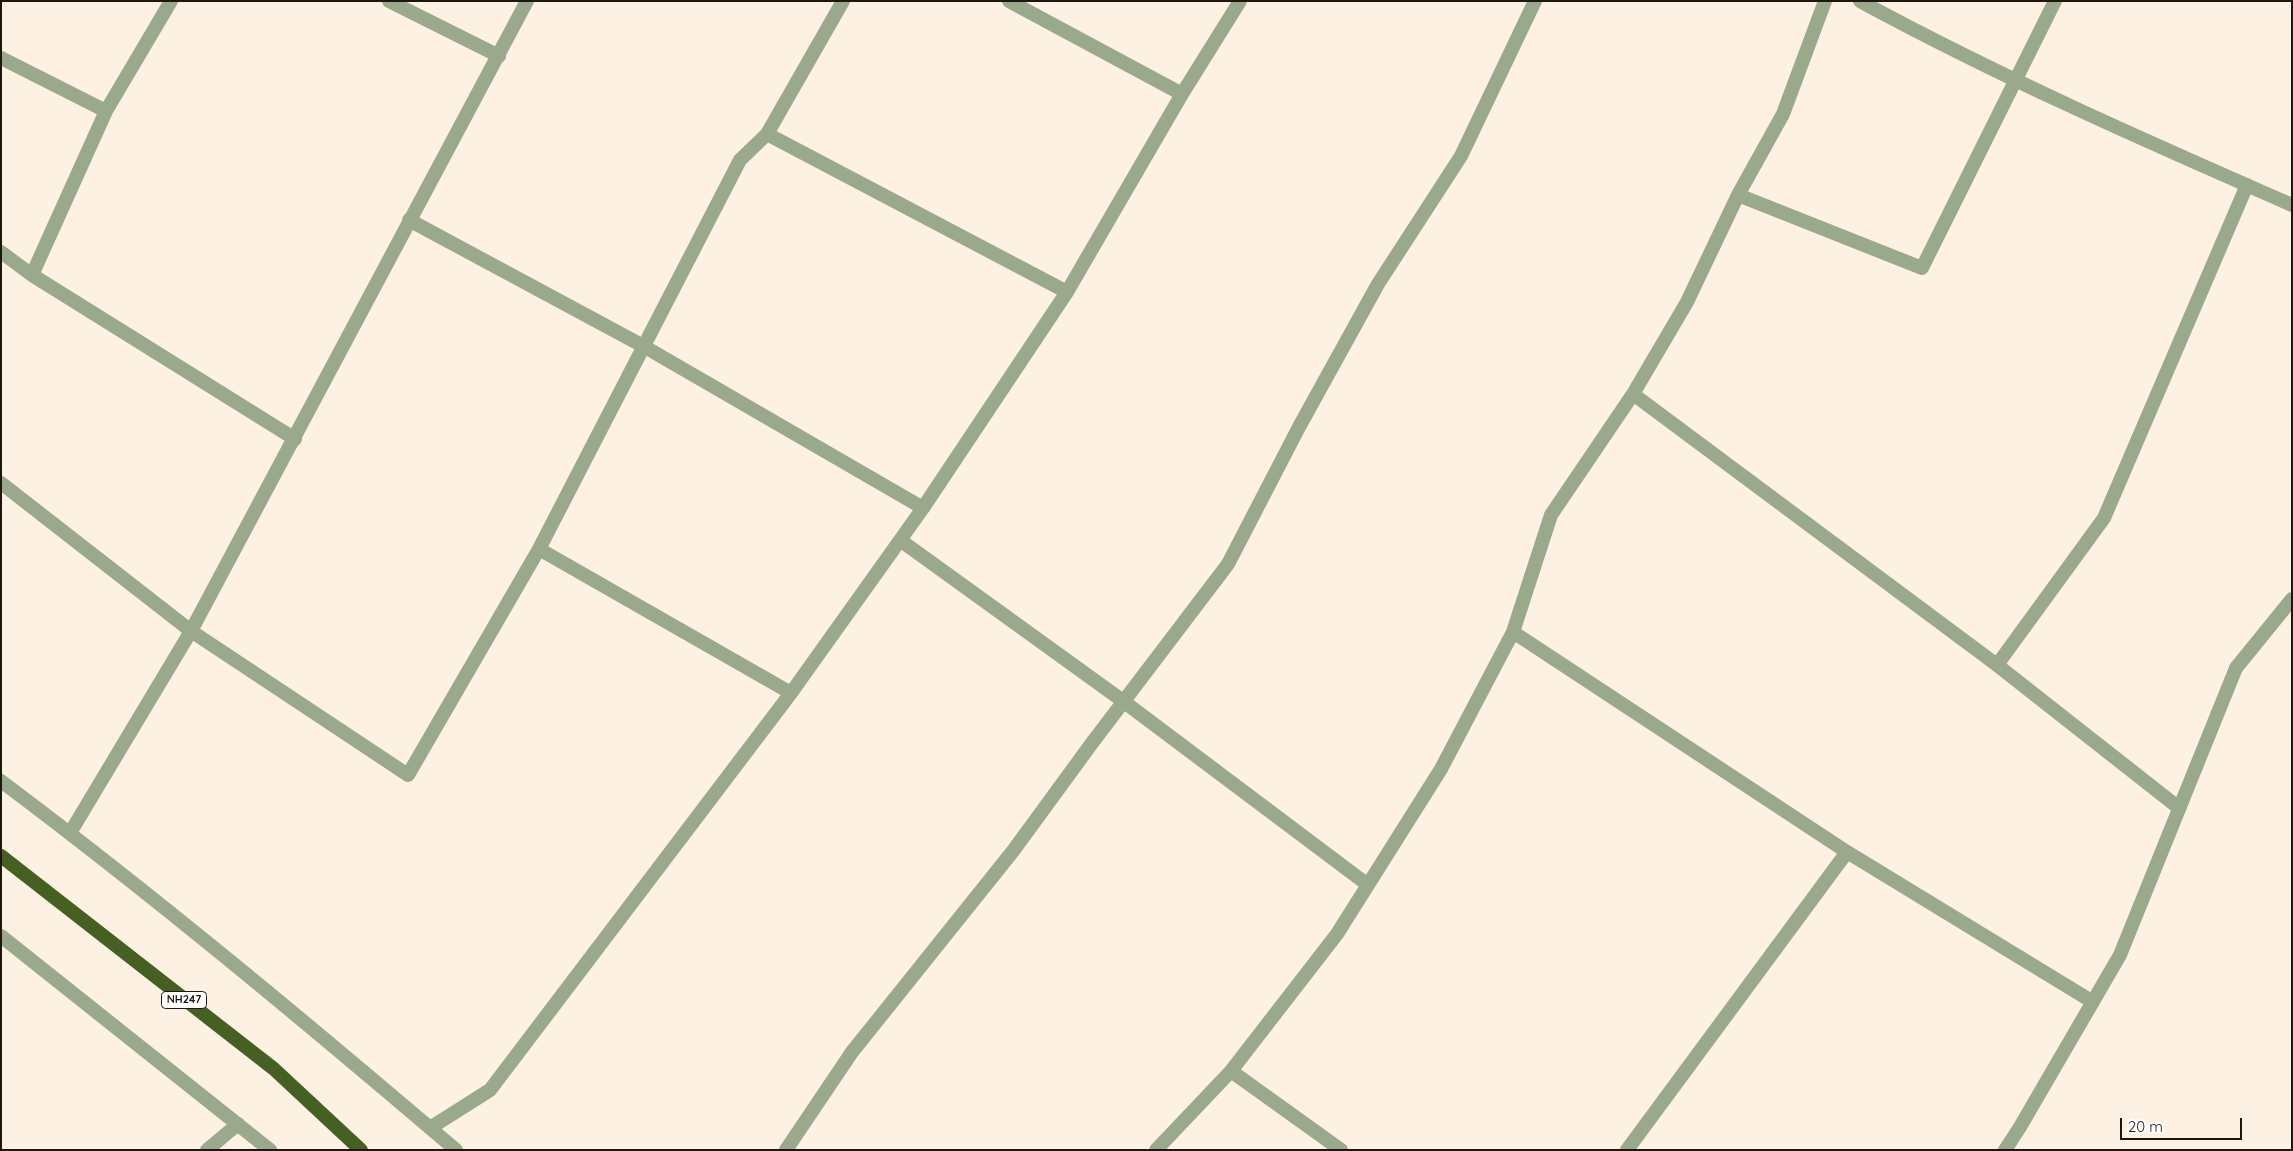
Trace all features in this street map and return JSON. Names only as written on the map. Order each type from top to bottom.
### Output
[{"type":"highway","name":"NH247","points":[[1,856],[274,1069],[362,1150]]},
{"type":"street","points":[[32,275],[106,111],[171,1]]},
{"type":"street","points":[[389,1],[499,56]]},
{"type":"street","points":[[70,833],[191,631],[527,1]]},
{"type":"street","points":[[1,483],[191,631],[408,775],[539,549],[740,160],[767,134],[843,1]]},
{"type":"street","points":[[1009,1],[1182,94]]},
{"type":"street","points":[[430,1128],[490,1090],[791,693],[923,508],[1068,292],[1182,94],[1240,1]]},
{"type":"street","points":[[786,1150],[852,1052],[1013,851],[1123,701],[1228,564],[1298,427],[1378,284],[1460,156],[1535,1]]},
{"type":"street","points":[[1156,1150],[1231,1071],[1337,934],[1441,769],[1513,632],[1551,515],[1633,394],[1688,302],[1738,194],[1783,114],[1826,1]]},
{"type":"street","points":[[1860,1],[1937,43],[2073,108],[2292,205]]},
{"type":"street","points":[[1738,194],[1922,268],[2055,1]]},
{"type":"street","points":[[1,58],[106,111]]},
{"type":"street","points":[[767,134],[1068,292]]},
{"type":"street","points":[[1997,665],[2104,518],[2247,185]]},
{"type":"street","points":[[409,220],[644,347],[923,508]]},
{"type":"street","points":[[1,252],[32,275],[295,438]]},
{"type":"street","points":[[1633,394],[1997,665],[2179,808]]},
{"type":"street","points":[[900,540],[1123,701],[1368,885]]},
{"type":"street","points":[[539,549],[791,693]]},
{"type":"street","points":[[2005,1150],[2020,1128],[2120,955],[2236,668],[2292,599]]},
{"type":"street","points":[[1513,632],[1847,852],[2093,1002]]},
{"type":"street","points":[[1,781],[70,833],[456,1150]]},
{"type":"street","points":[[1627,1150],[1847,852]]},
{"type":"street","points":[[1,936],[270,1150]]},
{"type":"street","points":[[1231,1071],[1341,1150]]},
{"type":"street","points":[[207,1150],[238,1124]]}]
